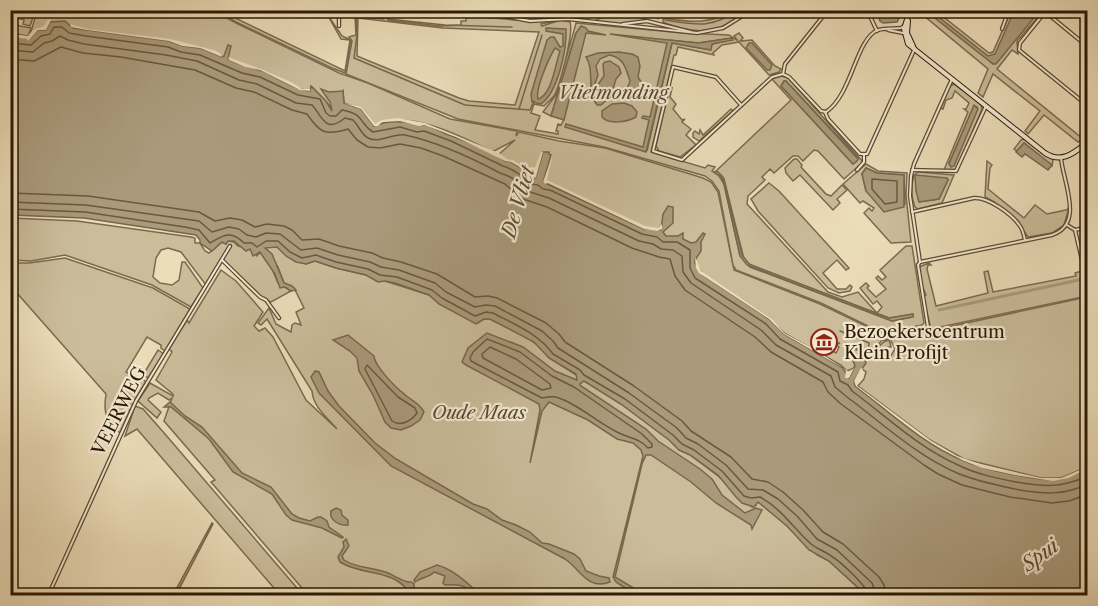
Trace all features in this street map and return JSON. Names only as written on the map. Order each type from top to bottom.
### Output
[{"type":"street","points":[[339,10],[339,26]]},
{"type":"street","points":[[424,10],[504,16],[530,21],[565,19],[694,33],[712,32],[723,28],[752,10]]},
{"type":"street","points":[[783,74],[786,63],[828,10]]},
{"type":"street","points":[[867,10],[877,31]]},
{"type":"street","points":[[911,10],[905,29],[914,47],[1044,153],[1061,158],[1088,142]]},
{"type":"street","points":[[1002,29],[1010,10]]},
{"type":"street","points":[[1088,46],[1044,11],[1020,43],[1019,50],[1088,106]]},
{"type":"street","points":[[619,25],[647,21],[694,33]]},
{"type":"street","points":[[825,112],[842,96],[870,35],[877,31],[905,29]]},
{"type":"street","points":[[886,30],[905,29]]},
{"type":"street","points":[[864,155],[869,151],[914,47]]},
{"type":"street","points":[[741,105],[716,77],[673,67],[653,151],[682,160],[772,77],[783,74],[789,76],[820,111],[825,112]]},
{"type":"street","points":[[928,327],[921,293],[918,266],[920,262],[910,188],[912,170],[952,79]]},
{"type":"street","points":[[912,170],[955,172],[986,106]]},
{"type":"street","points":[[825,112],[828,119],[860,154],[864,155]]},
{"type":"street","points":[[857,170],[864,162],[864,155]]},
{"type":"street","points":[[920,262],[1056,233],[1066,225],[1071,210],[1061,158]]},
{"type":"street","points":[[912,212],[983,198],[1018,224],[1025,240]]},
{"type":"street","points":[[1066,225],[1075,230],[1088,227]]},
{"type":"street","points":[[1075,230],[1085,273]]},
{"type":"street","name":"VEERWEG","points":[[48,596],[135,401],[230,246]]},
{"type":"street","points":[[222,260],[260,297],[266,300],[279,318]]},
{"type":"green space","points":[[917,10],[936,11],[989,53],[993,52],[1011,11],[1040,11],[1039,16],[1017,41],[1018,54],[1012,50],[997,69],[1083,139],[1078,142],[1044,115],[1028,134],[1025,131],[1040,111],[993,74],[983,97],[978,93],[988,69]]},
{"type":"green space","points":[[19,11],[35,11],[30,26],[23,24],[24,20],[17,18]]},
{"type":"green space","points":[[37,11],[214,11],[339,73],[368,83],[450,119],[517,131],[516,136],[519,132],[605,148],[703,178],[711,182],[718,192],[734,270],[884,332],[891,338],[881,341],[871,356],[845,343],[869,357],[874,356],[881,344],[889,340],[891,347],[888,347],[885,354],[890,357],[895,349],[892,339],[1087,297],[1087,467],[1061,478],[1041,478],[964,459],[930,440],[858,386],[866,372],[861,368],[864,359],[853,361],[854,368],[847,371],[841,365],[784,333],[772,321],[701,274],[648,232],[548,184],[497,156],[515,140],[491,151],[450,132],[418,122],[403,120],[377,127],[344,103],[343,91],[334,110],[312,87],[307,106],[28,42]],"holes":[[[821,336],[833,343],[840,343],[836,345],[839,347],[836,353],[817,342]]]},
{"type":"green space","points":[[217,11],[227,11],[231,16],[345,71],[350,40],[341,39],[327,14],[342,36],[351,40],[346,71],[345,73],[332,68]]},
{"type":"green space","points":[[467,11],[524,11],[522,15],[513,16]]},
{"type":"green space","points":[[733,11],[750,11],[726,25],[710,30],[692,30],[663,22],[663,18],[691,21],[715,19]]},
{"type":"green space","name":"Vlietmonding","points":[[358,13],[386,17],[388,20],[441,26],[461,25],[461,21],[466,21],[466,16],[554,21],[541,24],[542,26],[561,20],[570,22],[571,28],[563,69],[576,23],[729,35],[738,41],[734,36],[739,33],[743,38],[740,41],[752,40],[775,66],[781,69],[779,72],[769,75],[739,42],[722,45],[713,53],[714,55],[678,47],[674,55],[651,152],[705,168],[708,165],[715,167],[712,171],[724,184],[740,256],[750,267],[892,321],[912,317],[913,315],[889,318],[751,266],[744,259],[724,179],[716,171],[791,100],[772,79],[781,76],[788,78],[863,162],[844,179],[818,151],[814,150],[803,161],[798,156],[793,156],[774,173],[770,169],[762,177],[765,180],[748,196],[747,204],[828,292],[842,297],[858,292],[877,313],[882,307],[877,301],[873,304],[860,288],[866,283],[869,286],[867,288],[876,297],[886,289],[876,278],[878,276],[882,280],[886,277],[880,270],[906,246],[912,246],[924,323],[894,331],[895,335],[925,330],[893,338],[886,331],[868,326],[821,303],[736,270],[733,265],[719,191],[705,176],[604,147],[458,119],[346,74],[352,41],[349,37],[356,35],[355,16]],"holes":[[[358,18],[443,28],[539,32],[515,105],[459,98],[357,56]],[[580,29],[563,121],[561,125],[558,124],[556,131],[558,134],[535,130],[540,116],[531,113],[534,104],[544,106],[554,96],[562,72],[556,95],[543,112],[551,116],[576,33]],[[732,38],[712,44],[710,50],[672,43],[647,151],[669,40],[699,43]],[[784,81],[858,158],[857,161],[853,164],[781,86]]]},
{"type":"green space","points":[[559,13],[566,18],[535,19],[536,14]]},
{"type":"green space","points":[[606,13],[646,18],[628,24],[594,21]]},
{"type":"green space","points":[[10,24],[31,28],[28,36],[11,33]]},
{"type":"green space","points":[[954,84],[981,104],[982,109],[955,170],[944,170],[968,112],[964,109],[969,103],[955,91],[952,98],[946,100],[943,109],[940,108],[949,87]],"holes":[[[974,106],[977,107],[951,166],[949,163]]]},
{"type":"green space","points":[[672,88],[670,97],[676,104],[673,109],[682,120],[685,119],[682,122],[691,129],[686,135],[696,145],[680,157],[659,151],[656,146],[669,89]]},
{"type":"green space","points":[[731,109],[733,111],[699,141],[693,137],[695,131],[699,134],[700,130],[703,135]]},
{"type":"green space","points":[[1024,139],[1053,160],[1052,166],[1024,143],[1017,151],[1014,149]]},
{"type":"green space","points":[[797,159],[801,167],[826,194],[831,196],[842,185],[847,190],[837,199],[840,203],[833,210],[800,175],[793,181],[786,173],[785,168]]},
{"type":"green space","points":[[987,161],[992,165],[988,189],[1024,218],[1035,205],[1047,214],[1069,208],[1064,225],[1052,233],[1028,237],[1009,214],[998,204],[985,197]]},
{"type":"green space","points":[[866,164],[878,171],[907,173],[906,195],[911,242],[891,243],[864,213],[869,208],[872,211],[874,208],[863,201],[860,203],[843,184]],"holes":[[[866,168],[877,173],[904,175],[905,204],[866,191],[862,174]]]},
{"type":"green space","points":[[918,172],[954,175],[942,203],[918,209],[915,207],[912,195],[914,175]],"holes":[[[948,180],[939,199],[919,202],[916,187]]]},
{"type":"green space","points":[[769,183],[849,268],[846,270],[837,260],[823,273],[837,289],[846,289],[850,285],[852,287],[850,291],[839,293],[828,288],[758,211],[751,199]]},
{"type":"green space","points":[[11,218],[77,221],[191,237],[195,238],[195,243],[200,243],[209,253],[222,242],[226,244],[228,241],[234,242],[238,246],[251,249],[257,256],[260,252],[272,269],[278,283],[291,291],[271,302],[263,299],[223,260],[206,285],[181,252],[168,248],[161,250],[156,258],[153,277],[160,283],[172,285],[179,280],[182,262],[185,262],[203,288],[191,307],[152,285],[65,255],[31,261],[11,260]]},
{"type":"green space","name":"Oude Maas","points":[[266,246],[277,247],[306,264],[315,261],[429,295],[440,304],[478,323],[484,319],[490,319],[522,335],[537,344],[548,357],[621,404],[686,452],[718,476],[752,507],[758,501],[817,555],[829,561],[866,595],[308,595],[211,482],[215,480],[164,421],[172,398],[169,400],[158,393],[149,398],[148,400],[161,412],[157,418],[138,401],[150,383],[173,396],[156,380],[172,352],[169,349],[187,320],[189,323],[221,270],[236,281],[263,312],[254,326],[259,331],[265,328],[273,337],[306,400],[337,429],[318,407],[312,391],[267,319],[261,325],[258,323],[269,308],[276,324],[291,332],[292,325],[295,323],[301,325],[296,312],[304,308],[294,288],[284,283]]},
{"type":"green space","points":[[65,258],[153,288],[190,309],[165,351],[161,345],[147,337],[126,372],[146,382],[133,403],[120,433],[107,416],[106,394],[16,292],[11,291],[10,263]]},
{"type":"green space","points":[[929,263],[931,265],[928,265],[927,269],[936,306],[988,293],[984,272],[988,271],[993,292],[1076,276],[1075,273],[1082,271],[1083,274],[1087,273],[1087,296],[931,329],[919,267]]},
{"type":"green space","points":[[158,350],[164,354],[148,378],[143,375]]},
{"type":"green space","points":[[135,406],[143,409],[303,595],[280,595],[137,429],[125,436]]},
{"type":"water","points":[[878,11],[891,14],[903,11],[897,22],[883,23],[880,21]]},
{"type":"water","points":[[926,11],[931,11],[988,56],[995,54],[1014,11],[1037,11],[1037,14],[996,64],[993,64]]},
{"type":"water","points":[[65,21],[73,28],[169,41],[182,46],[200,48],[222,57],[228,45],[231,46],[228,59],[265,72],[298,88],[310,91],[311,86],[326,101],[332,111],[330,102],[321,89],[329,92],[343,91],[344,103],[361,109],[374,126],[386,122],[399,122],[429,126],[511,162],[533,175],[533,179],[536,177],[543,152],[549,152],[551,155],[543,182],[644,229],[661,230],[663,214],[668,206],[673,207],[673,223],[663,232],[666,236],[678,236],[683,233],[683,239],[691,243],[696,242],[703,233],[705,234],[701,242],[701,251],[695,260],[704,276],[769,319],[784,334],[843,368],[849,378],[855,366],[853,359],[864,359],[866,363],[854,381],[855,386],[934,445],[974,465],[1032,478],[1059,479],[1087,469],[1087,595],[866,595],[829,561],[809,550],[787,526],[758,502],[754,507],[742,503],[718,475],[679,450],[621,404],[584,381],[580,384],[581,386],[646,429],[658,441],[700,469],[712,479],[722,495],[745,513],[756,508],[762,510],[752,529],[751,525],[716,503],[691,482],[651,455],[646,455],[615,577],[645,595],[635,593],[630,595],[633,593],[616,582],[613,577],[643,456],[641,450],[633,443],[617,439],[588,420],[549,402],[542,411],[530,463],[540,410],[539,404],[462,362],[468,348],[487,333],[523,347],[555,371],[577,380],[576,374],[549,358],[534,342],[490,319],[484,319],[476,324],[439,304],[429,295],[395,283],[378,282],[366,275],[315,261],[306,264],[296,262],[277,247],[265,248],[272,254],[284,283],[296,290],[280,288],[275,274],[260,252],[253,256],[250,249],[246,251],[234,241],[228,241],[226,244],[222,242],[212,251],[200,243],[196,235],[84,218],[11,215],[10,37],[30,38],[38,30],[46,30],[50,22]]},
{"type":"water","points":[[581,26],[588,31],[606,35],[586,33],[564,120],[551,116],[576,33]]},
{"type":"water","points":[[546,28],[566,29],[566,37],[557,80],[541,104],[532,102],[531,94],[547,40],[554,37],[560,47],[563,46],[563,34],[546,31]],"holes":[[[555,48],[560,51],[550,86],[547,92],[538,99],[540,81],[549,59]]]},
{"type":"water","points":[[610,34],[698,43],[732,38],[733,40],[712,44],[711,50],[672,43],[646,152],[565,127],[566,124],[643,147],[649,120],[642,118],[643,116],[650,117],[667,43]]},
{"type":"water","points":[[749,43],[752,43],[772,65],[770,70],[767,70],[746,48]]},
{"type":"water","points":[[619,52],[638,57],[640,66],[638,77],[646,90],[631,97],[609,98],[601,105],[597,105],[592,93],[589,62],[586,57],[598,53]],"holes":[[[609,55],[624,64],[630,81],[628,87],[620,92],[609,97],[602,97],[593,89],[598,75],[596,66],[600,59]]]},
{"type":"water","points":[[610,61],[619,67],[621,73],[613,89],[603,94],[597,86],[604,76],[603,64]]},
{"type":"water","points":[[784,81],[858,159],[857,161],[853,164],[781,86]]},
{"type":"water","points":[[624,103],[632,106],[637,112],[636,117],[618,122],[605,120],[602,117],[602,111],[612,104]]},
{"type":"water","points":[[974,105],[978,109],[954,166],[951,167],[949,164]]},
{"type":"water","points":[[1024,143],[1052,165],[1048,170],[1025,154],[1022,157],[1016,152]]},
{"type":"water","points":[[866,168],[877,173],[904,175],[904,207],[884,212],[866,191],[862,174]]},
{"type":"water","points":[[717,171],[723,177],[742,255],[749,264],[889,318],[913,314],[913,317],[892,321],[747,265],[740,256],[724,184],[721,177],[714,172]]},
{"type":"water","points":[[915,175],[947,178],[939,199],[919,202]]},
{"type":"water","points":[[348,335],[374,356],[377,365],[390,381],[420,406],[424,412],[420,420],[401,430],[391,428],[385,422],[359,371],[357,358],[333,340]]},
{"type":"water","points":[[315,371],[319,372],[328,391],[339,406],[375,443],[396,459],[473,504],[487,509],[502,520],[530,532],[542,543],[574,554],[580,559],[586,571],[609,578],[610,582],[596,584],[590,581],[565,559],[391,466],[319,393],[311,377]]},
{"type":"water","points":[[170,402],[202,427],[242,473],[271,487],[292,514],[310,521],[321,517],[327,521],[329,527],[343,537],[322,528],[292,520],[272,494],[233,472],[209,439],[171,407],[164,407]]},
{"type":"water","points":[[336,508],[341,510],[342,515],[348,520],[348,525],[333,520],[331,511]]},
{"type":"water","points":[[212,523],[176,595],[173,595]]},
{"type":"water","points":[[346,539],[349,546],[342,556],[344,560],[411,582],[414,584],[414,595],[411,595],[396,580],[349,567],[340,562],[338,557]]},
{"type":"water","points":[[437,565],[455,574],[481,595],[475,595],[462,586],[445,585],[443,583],[445,576],[434,572],[415,582],[420,572]]},
{"type":"pier","points":[[48,19],[51,20],[46,30],[38,30],[28,41],[11,37],[10,34],[28,36],[33,30],[44,26]]},
{"type":"pier","points":[[70,24],[88,29],[170,39],[214,50],[222,57],[200,48],[182,46],[169,41],[87,30],[71,27]]},
{"type":"pier","points":[[228,57],[266,71],[302,89],[310,89],[310,91],[300,90],[260,70],[229,60]]},
{"type":"pier","points":[[344,103],[361,107],[375,124],[382,120],[398,118],[425,123],[499,153],[533,172],[543,152],[536,177],[533,179],[532,174],[511,162],[424,125],[419,126],[400,121],[382,122],[374,126],[361,109]]},
{"type":"pier","points":[[553,154],[547,180],[645,226],[659,228],[662,224],[662,229],[657,231],[644,229],[548,183],[545,184],[543,182]]},
{"type":"pier","points":[[695,257],[701,271],[773,320],[784,333],[814,349],[842,368],[784,334],[769,319],[699,273]]},
{"type":"pier","points":[[843,368],[849,372],[854,368],[849,378],[845,378],[846,371]]},
{"type":"pier","points":[[861,368],[863,369],[856,385],[930,440],[957,456],[983,465],[1041,478],[1061,478],[1087,467],[1087,469],[1069,478],[1053,481],[982,468],[962,460],[920,435],[856,386],[854,381]]},
{"type":"waterway","points":[[658,19],[660,10]]},
{"type":"waterway","points":[[665,20],[711,23],[739,10]]},
{"type":"waterway","points":[[384,19],[356,16],[357,35],[354,58],[465,105],[530,110],[534,101]]},
{"type":"waterway","points":[[388,19],[445,25],[512,27]]},
{"type":"waterway","points":[[519,109],[542,35]]},
{"type":"waterway","points":[[939,310],[1088,278]]},
{"type":"waterway","points":[[840,331],[869,343],[868,353]]},
{"type":"place","name":"Bezoekerscentrum Klein Profijt","points":[[824,342]]},
{"type":"water label","name":"De Vliet","points":[[518,202]]},
{"type":"water label","name":"Spui","points":[[1040,555]]}]
